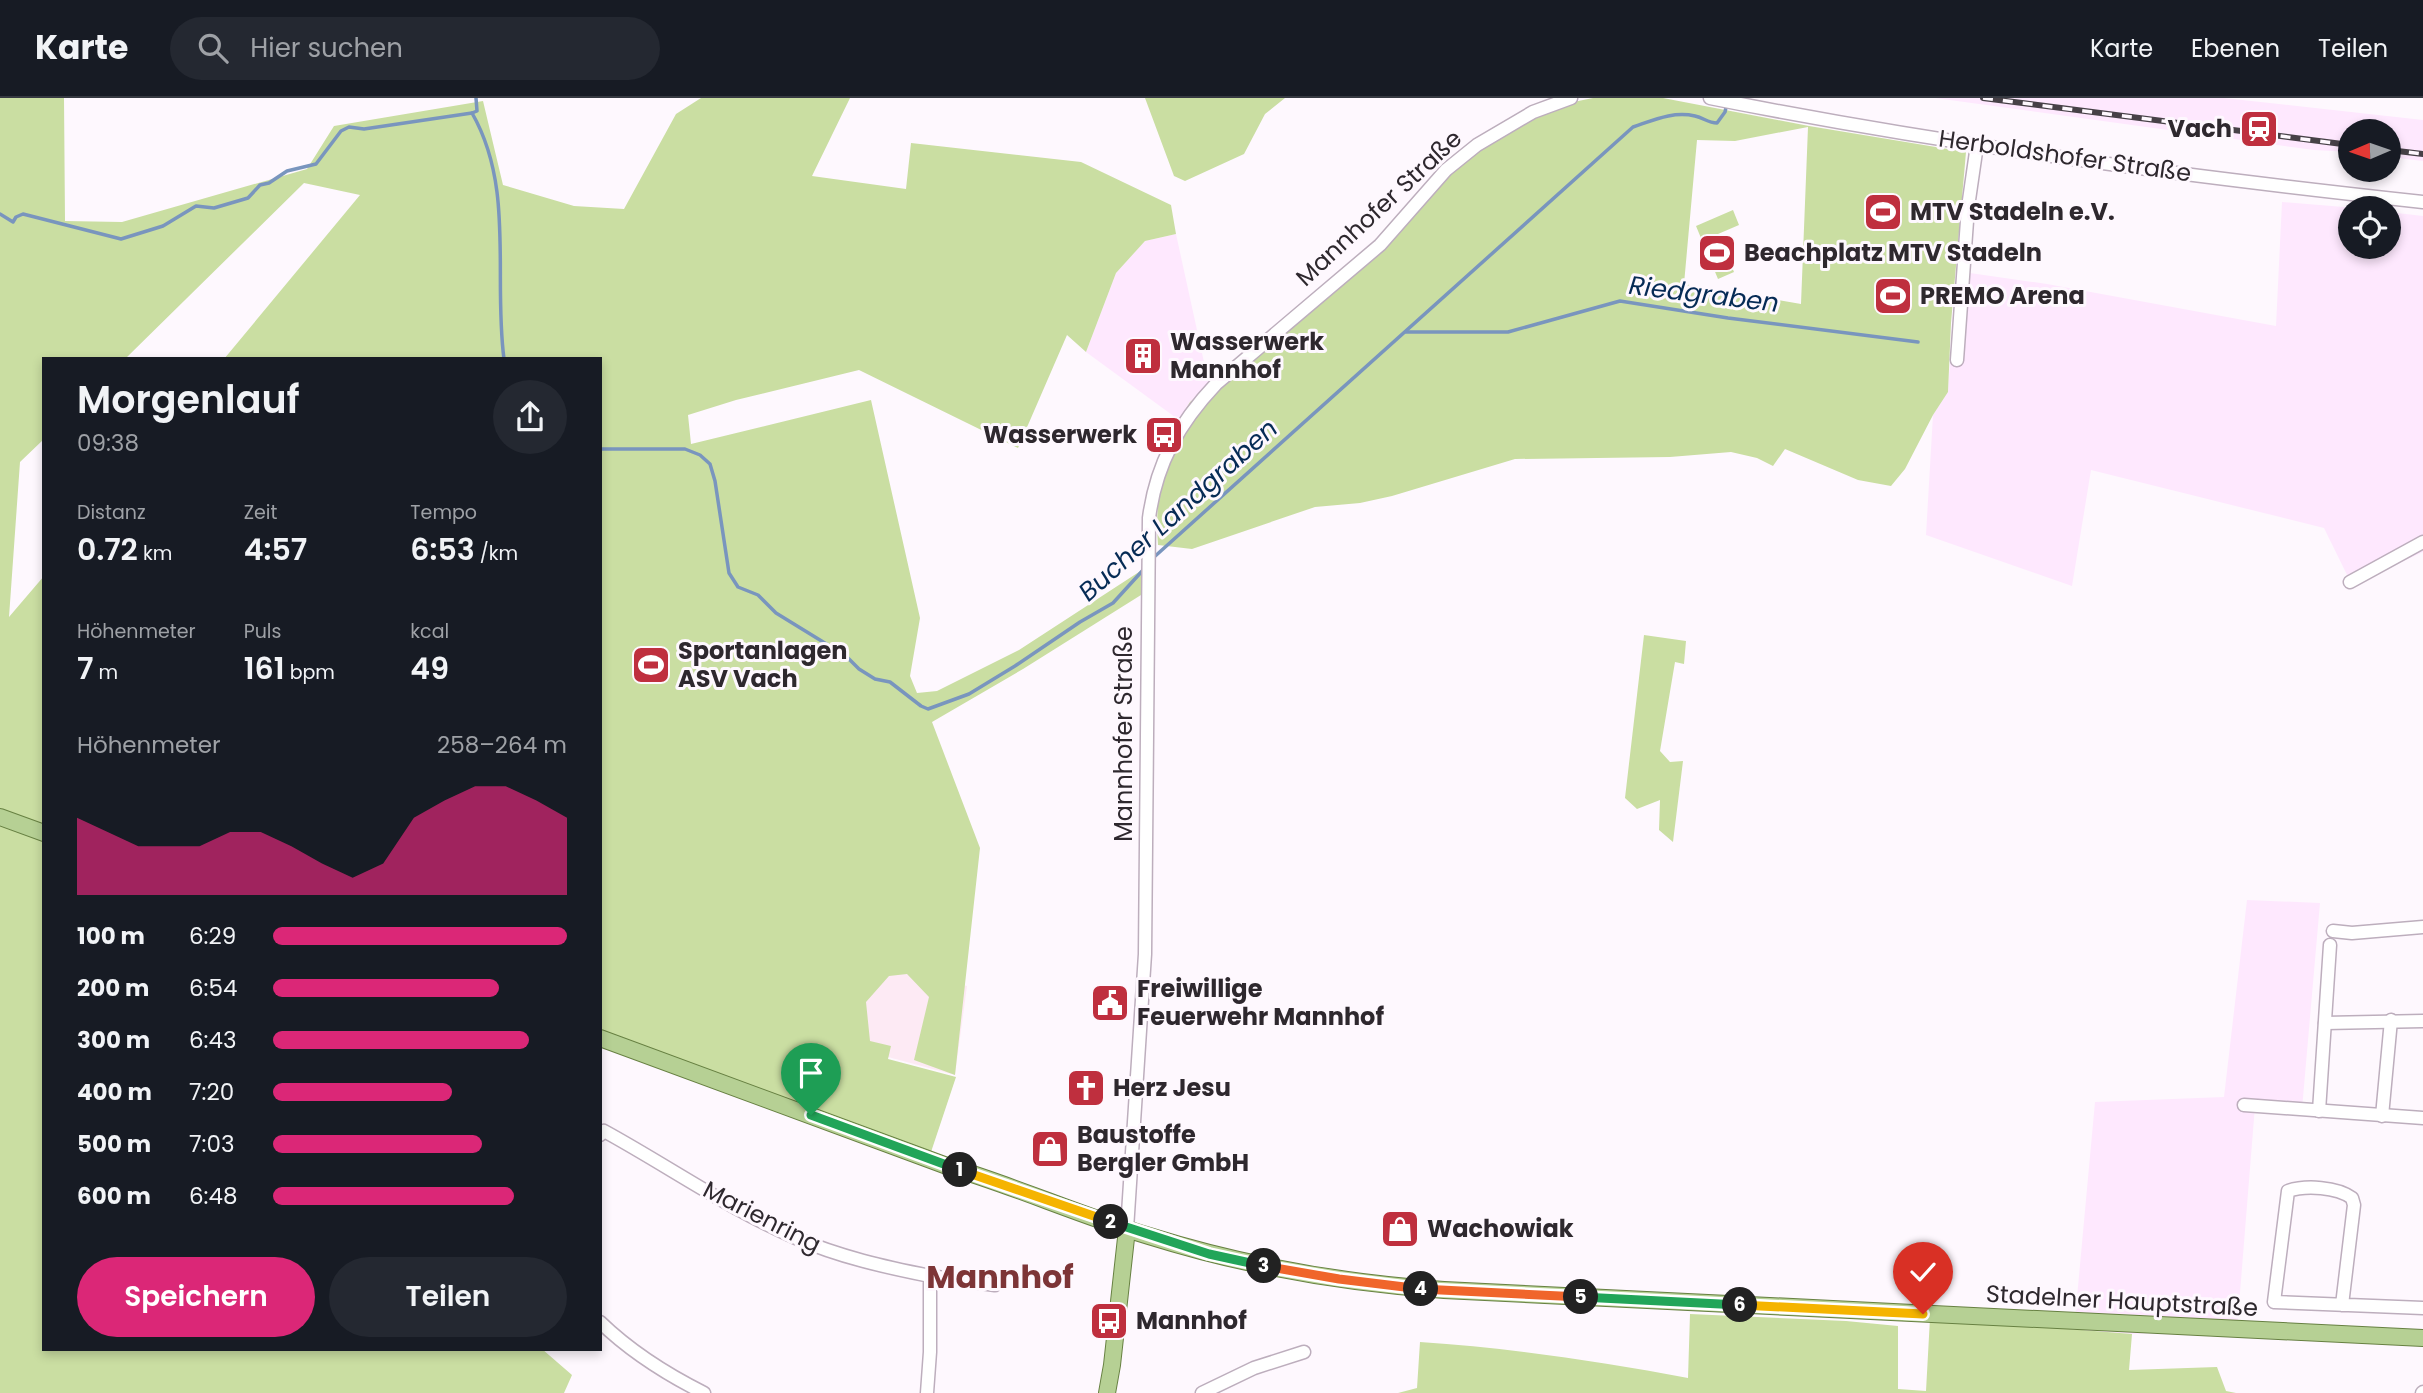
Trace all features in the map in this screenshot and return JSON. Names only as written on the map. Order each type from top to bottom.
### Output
[{"type":"main road","points":[[0,817],[42,832]]},
{"type":"main road","name":"Stadelner Hauptstraße","points":[[602,1039],[1127,1229],[1209,1254],[1339,1279],[1407,1288],[2423,1339]]},
{"type":"main road","name":"Mannhofer Straße","points":[[1107,1393],[1127,1229]]},
{"type":"street","name":"Mannhofer Straße","points":[[1127,1229],[1144,954],[1148,541],[1152,494],[1166,452],[1184,422],[1216,384],[1380,245],[1446,170],[1477,145],[1533,112],[1571,98]]},
{"type":"street","name":"Herboldshofer Straße","points":[[1710,98],[1977,145],[2141,169],[2423,202]]},
{"type":"street","points":[[1957,360],[1968,207],[1977,145]]},
{"type":"street","points":[[2350,582],[2423,542]]},
{"type":"street","points":[[2333,931],[2352,933],[2423,927]]},
{"type":"street","points":[[2319,1111],[2330,945]]},
{"type":"street","points":[[2382,1116],[2391,1020]]},
{"type":"street","points":[[2325,1023],[2423,1021]]},
{"type":"street","points":[[2244,1105],[2423,1118]]},
{"type":"street","name":"Marienring","points":[[602,1133],[744,1213],[799,1240],[862,1261],[930,1276],[995,1285]]},
{"type":"street","points":[[2342,1305],[2354,1205],[2352,1198],[2346,1194],[2321,1189],[2299,1187],[2288,1191],[2274,1303],[2423,1308]]},
{"type":"street","points":[[927,1393],[930,1276]]},
{"type":"street","points":[[602,1324],[638,1354],[669,1375],[704,1393]]},
{"type":"street","points":[[1202,1393],[1254,1368],[1304,1352]]},
{"type":"shaded area","points":[[1935,98],[2224,98],[2423,120],[2423,161],[2401,158],[2401,119],[2338,119],[2338,151]]},
{"type":"shaded area","points":[[2282,202],[2338,207],[2338,259],[2401,259],[2401,213],[2423,216],[2423,552],[2352,585],[2324,528],[2091,470],[2072,586],[1926,535],[1933,415],[1948,392],[1956,271],[2047,284],[2276,326]]},
{"type":"shaded area","points":[[1176,234],[1209,385],[1190,402],[1179,420],[1086,352],[1116,273],[1145,241]]},
{"type":"shaded area","points":[[2247,900],[2320,903],[2302,1109],[2255,1106],[2237,1330],[2132,1334],[2074,1330],[2095,1102],[2224,1097]]},
{"type":"shaded area","points":[[883,967],[967,986],[955,1075],[836,1043]]},
{"type":"green space","points":[[0,98],[64,98],[65,221],[122,222],[307,169],[334,126],[483,101],[503,185],[574,206],[624,209],[676,114],[701,98],[850,98],[812,176],[906,189],[911,143],[1081,162],[1171,205],[1176,234],[1145,241],[1116,273],[1086,352],[1067,335],[1018,448],[859,370],[736,400],[688,415],[691,444],[871,400],[920,618],[910,676],[917,693],[937,691],[1019,650],[1142,570],[1141,595],[932,722],[980,848],[955,1075],[914,1060],[929,997],[907,974],[889,976],[866,1002],[870,1041],[891,1046],[888,1059],[956,1077],[929,1158],[602,1039],[602,357],[226,357],[360,195],[304,183],[127,357],[42,357],[42,441],[20,462],[9,617],[42,578],[42,1351],[544,1351],[572,1375],[564,1393],[0,1393]]},
{"type":"green space","points":[[1145,98],[1285,98],[1265,114],[1244,154],[1185,181],[1174,176]]},
{"type":"green space","points":[[1593,98],[1663,98],[1966,152],[1951,323],[1948,392],[1905,469],[1891,486],[1858,480],[1785,449],[1773,466],[1757,458],[1731,452],[1670,457],[1515,459],[1392,496],[1360,503],[1315,507],[1192,549],[1158,545],[1158,508],[1167,453],[1190,402],[1362,259],[1438,179],[1534,110]],"holes":[[[1808,127],[1801,304],[1684,284],[1697,140],[1735,141]]]},
{"type":"green space","name":"Beachplatz MTV Stadeln","points":[[1733,210],[1739,225],[1718,234],[1734,272],[1718,279],[1696,226]]},
{"type":"green space","points":[[1644,635],[1686,641],[1684,664],[1675,662],[1660,751],[1670,762],[1683,761],[1673,842],[1659,830],[1660,800],[1637,809],[1625,798]]},
{"type":"green space","points":[[1690,1314],[1898,1326],[1898,1389],[1926,1391],[1930,1318],[2132,1334],[2129,1370],[2217,1367],[2226,1391],[2236,1393],[1398,1393],[1417,1388],[1420,1342],[1555,1356],[1688,1378]]},
{"type":"waterway","points":[[472,113],[477,111],[476,98]]},
{"type":"waterway","name":"Bucher Landgraben","points":[[1153,558],[1633,127],[1679,115],[1695,116],[1717,123],[1725,112],[1727,103]]},
{"type":"waterway","name":"Bucher Landgraben","points":[[0,214],[13,222],[23,214],[121,239],[163,226],[196,206],[214,208],[248,198],[260,185],[269,183],[287,171],[316,164],[341,131],[349,127],[364,129],[472,113],[494,172],[498,202],[504,357]]},
{"type":"waterway","name":"Riedgraben","points":[[1406,332],[1508,332],[1620,301],[1728,318],[1918,342]]},
{"type":"waterway","name":"Bucher Landgraben","points":[[602,449],[685,449],[700,455],[710,464],[715,481],[729,573],[738,587],[758,595],[776,613],[846,656],[859,669],[875,679],[890,682],[928,709],[969,694],[1113,603],[1144,569]]},
{"type":"railway","points":[[1983,98],[2338,143]]},
{"type":"railway","points":[[2401,151],[2423,154]]},
{"type":"place","name":"Vach","points":[[2259,129]]},
{"type":"place","name":"MTV Stadeln e.V.","points":[[1883,212]]},
{"type":"place","name":"Beachplatz MTV Stadeln","points":[[1717,253]]},
{"type":"place","name":"PREMO Arena","points":[[1893,296]]},
{"type":"place","name":"Wasserwerk Mannhof","points":[[1143,356]]},
{"type":"place","name":"Wasserwerk","points":[[1164,435]]},
{"type":"place","name":"Sportanlagen ASV Vach","points":[[651,665]]},
{"type":"place","name":"Freiwillige Feuerwehr Mannhof","points":[[1110,1003]]},
{"type":"place","name":"Herz Jesu","points":[[1086,1088]]},
{"type":"place","name":"Baustoffe Bergler GmbH","points":[[1050,1149]]},
{"type":"place","name":"Wachowiak","points":[[1400,1229]]},
{"type":"place","name":"Mannhof","points":[[1109,1321]]},
{"type":"district","name":"Mannhof","points":[[1000,1277]]},
{"type":"route","points":[[811,1115],[1127,1229],[1209,1254],[1267,1267],[1407,1288],[1923,1314]]}]
